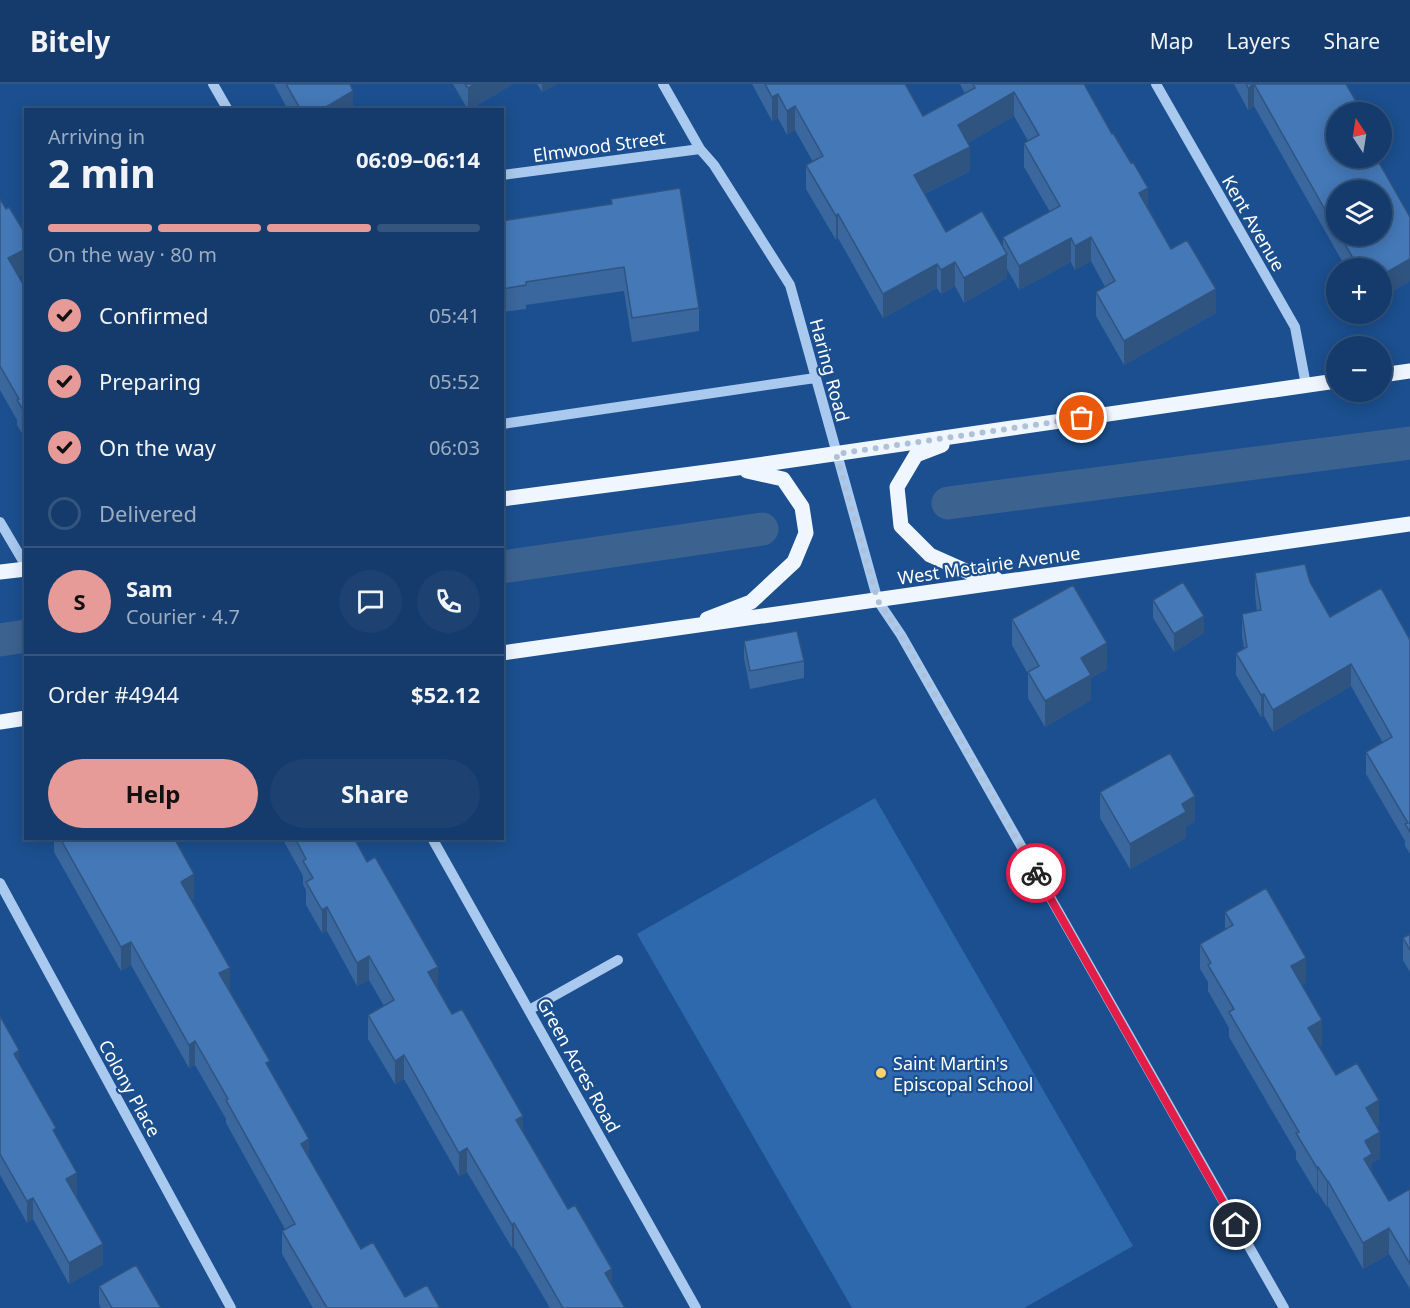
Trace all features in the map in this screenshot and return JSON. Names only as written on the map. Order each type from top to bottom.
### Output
[{"type":"main road","points":[[1392,374],[1410,371]]},
{"type":"main road","points":[[504,499],[836,454],[1326,382]]},
{"type":"main road","points":[[970,435],[916,455],[897,487],[901,526],[930,555],[984,579],[1018,581]]},
{"type":"main road","points":[[682,628],[751,602],[794,562],[806,533],[802,507],[783,479],[737,468]]},
{"type":"main road","name":"West Metairie Avenue","points":[[504,653],[1410,524]]},
{"type":"main road","points":[[0,572],[24,567]]},
{"type":"main road","points":[[0,722],[24,718]]},
{"type":"street","points":[[213,84],[227,108]]},
{"type":"street","name":"Haring Road","points":[[663,84],[700,149],[714,165],[790,285],[878,601],[901,635],[1284,1308]]},
{"type":"street","name":"Kent Avenue","points":[[1156,84],[1294,327],[1306,385]]},
{"type":"street","name":"Elmwood Street","points":[[504,175],[700,149]]},
{"type":"street","points":[[504,424],[815,378]]},
{"type":"street","points":[[0,522],[24,564]]},
{"type":"street","name":"Green Acres Road","points":[[433,840],[696,1308]]},
{"type":"street","name":"Colony Place","points":[[0,883],[231,1308]]},
{"type":"street","points":[[529,1010],[618,960]]},
{"type":"shaded area","points":[[875,798],[1133,1246],[1024,1308],[852,1308],[637,934]]},
{"type":"building","points":[[286,84],[350,84],[353,91],[324,108],[300,108]]},
{"type":"building","points":[[765,84],[905,84],[923,116],[975,88],[973,84],[1084,84],[1112,134],[1131,163],[1133,162],[1148,188],[1139,193],[1171,249],[1187,240],[1216,289],[1124,341],[1096,292],[1115,281],[1091,237],[1075,246],[1071,238],[1019,266],[1003,237],[1060,206],[1024,143],[1039,135],[1014,92],[958,125],[970,147],[914,175],[946,232],[982,211],[1007,254],[964,278],[955,262],[941,270],[937,264],[883,294],[838,214],[836,216],[806,165],[823,156],[795,106],[787,111],[778,94],[772,97]]},
{"type":"building","points":[[1254,84],[1346,84],[1356,102],[1326,102],[1326,168],[1382,168],[1389,180],[1326,180],[1326,211]]},
{"type":"building","points":[[1392,186],[1410,217],[1410,259],[1392,269],[1392,258],[1353,258],[1346,246],[1392,246]]},
{"type":"building","points":[[680,188],[699,308],[632,318],[624,267],[526,282],[526,285],[504,289],[504,221],[612,204],[611,199]]},
{"type":"building","points":[[0,199],[6,209],[9,207],[24,232],[24,250],[8,258],[24,286],[24,412],[0,366]]},
{"type":"building","points":[[1305,564],[1310,582],[1330,617],[1381,588],[1410,640],[1410,832],[1405,824],[1408,823],[1366,752],[1392,737],[1351,664],[1273,710],[1264,694],[1261,695],[1236,653],[1247,647],[1242,614],[1261,610],[1255,573]]},
{"type":"building","points":[[1183,582],[1204,616],[1174,634],[1153,600]]},
{"type":"building","points":[[1073,585],[1107,643],[1081,658],[1091,675],[1045,701],[1028,672],[1039,666],[1012,619]]},
{"type":"building","points":[[797,631],[804,661],[750,671],[744,641]]},
{"type":"building","points":[[1170,753],[1195,796],[1182,804],[1186,812],[1130,844],[1100,792]]},
{"type":"building","points":[[61,840],[175,840],[194,874],[181,882],[230,968],[219,973],[270,1061],[266,1063],[309,1139],[301,1144],[361,1249],[373,1242],[405,1297],[427,1285],[440,1308],[327,1308],[282,1231],[295,1224],[195,1041],[189,1045],[131,942],[121,947]]},
{"type":"building","points":[[296,840],[355,840],[367,862],[375,857],[438,967],[428,972],[452,1014],[462,1009],[523,1116],[516,1120],[568,1209],[575,1205],[612,1269],[605,1273],[625,1308],[563,1308],[467,1148],[459,1153],[404,1055],[395,1061],[368,1015],[394,1000],[369,956],[357,963],[327,907],[322,910],[306,882],[313,878],[303,861],[306,859]]},
{"type":"building","points":[[1266,888],[1306,958],[1291,966],[1322,1020],[1308,1028],[1336,1075],[1357,1063],[1379,1100],[1366,1108],[1380,1132],[1365,1141],[1372,1154],[1364,1159],[1389,1201],[1410,1189],[1410,1264],[1389,1228],[1363,1243],[1328,1181],[1317,1168],[1296,1133],[1299,1132],[1229,1012],[1234,1009],[1208,965],[1211,963],[1200,944],[1233,925],[1225,912]]},
{"type":"building","points":[[1410,934],[1410,950],[1403,938]]},
{"type":"building","points":[[0,1016],[19,1050],[14,1054],[56,1128],[53,1130],[77,1173],[66,1179],[103,1244],[69,1263],[33,1198],[27,1201],[0,1154]]},
{"type":"building","points":[[136,1265],[161,1308],[112,1308],[99,1286]]},
{"type":"waterway","points":[[948,503],[1410,443]]},
{"type":"waterway","points":[[504,567],[762,529]]},
{"type":"waterway","points":[[0,640],[24,636]]},
{"type":"way so far","points":[[1036,873],[901,635],[878,601],[836,454],[1082,418]]},
{"type":"place","name":"Saint Martin's Episcopal School","points":[[881,1073]]},
{"type":"route","points":[[1036,873],[1236,1225]]}]
